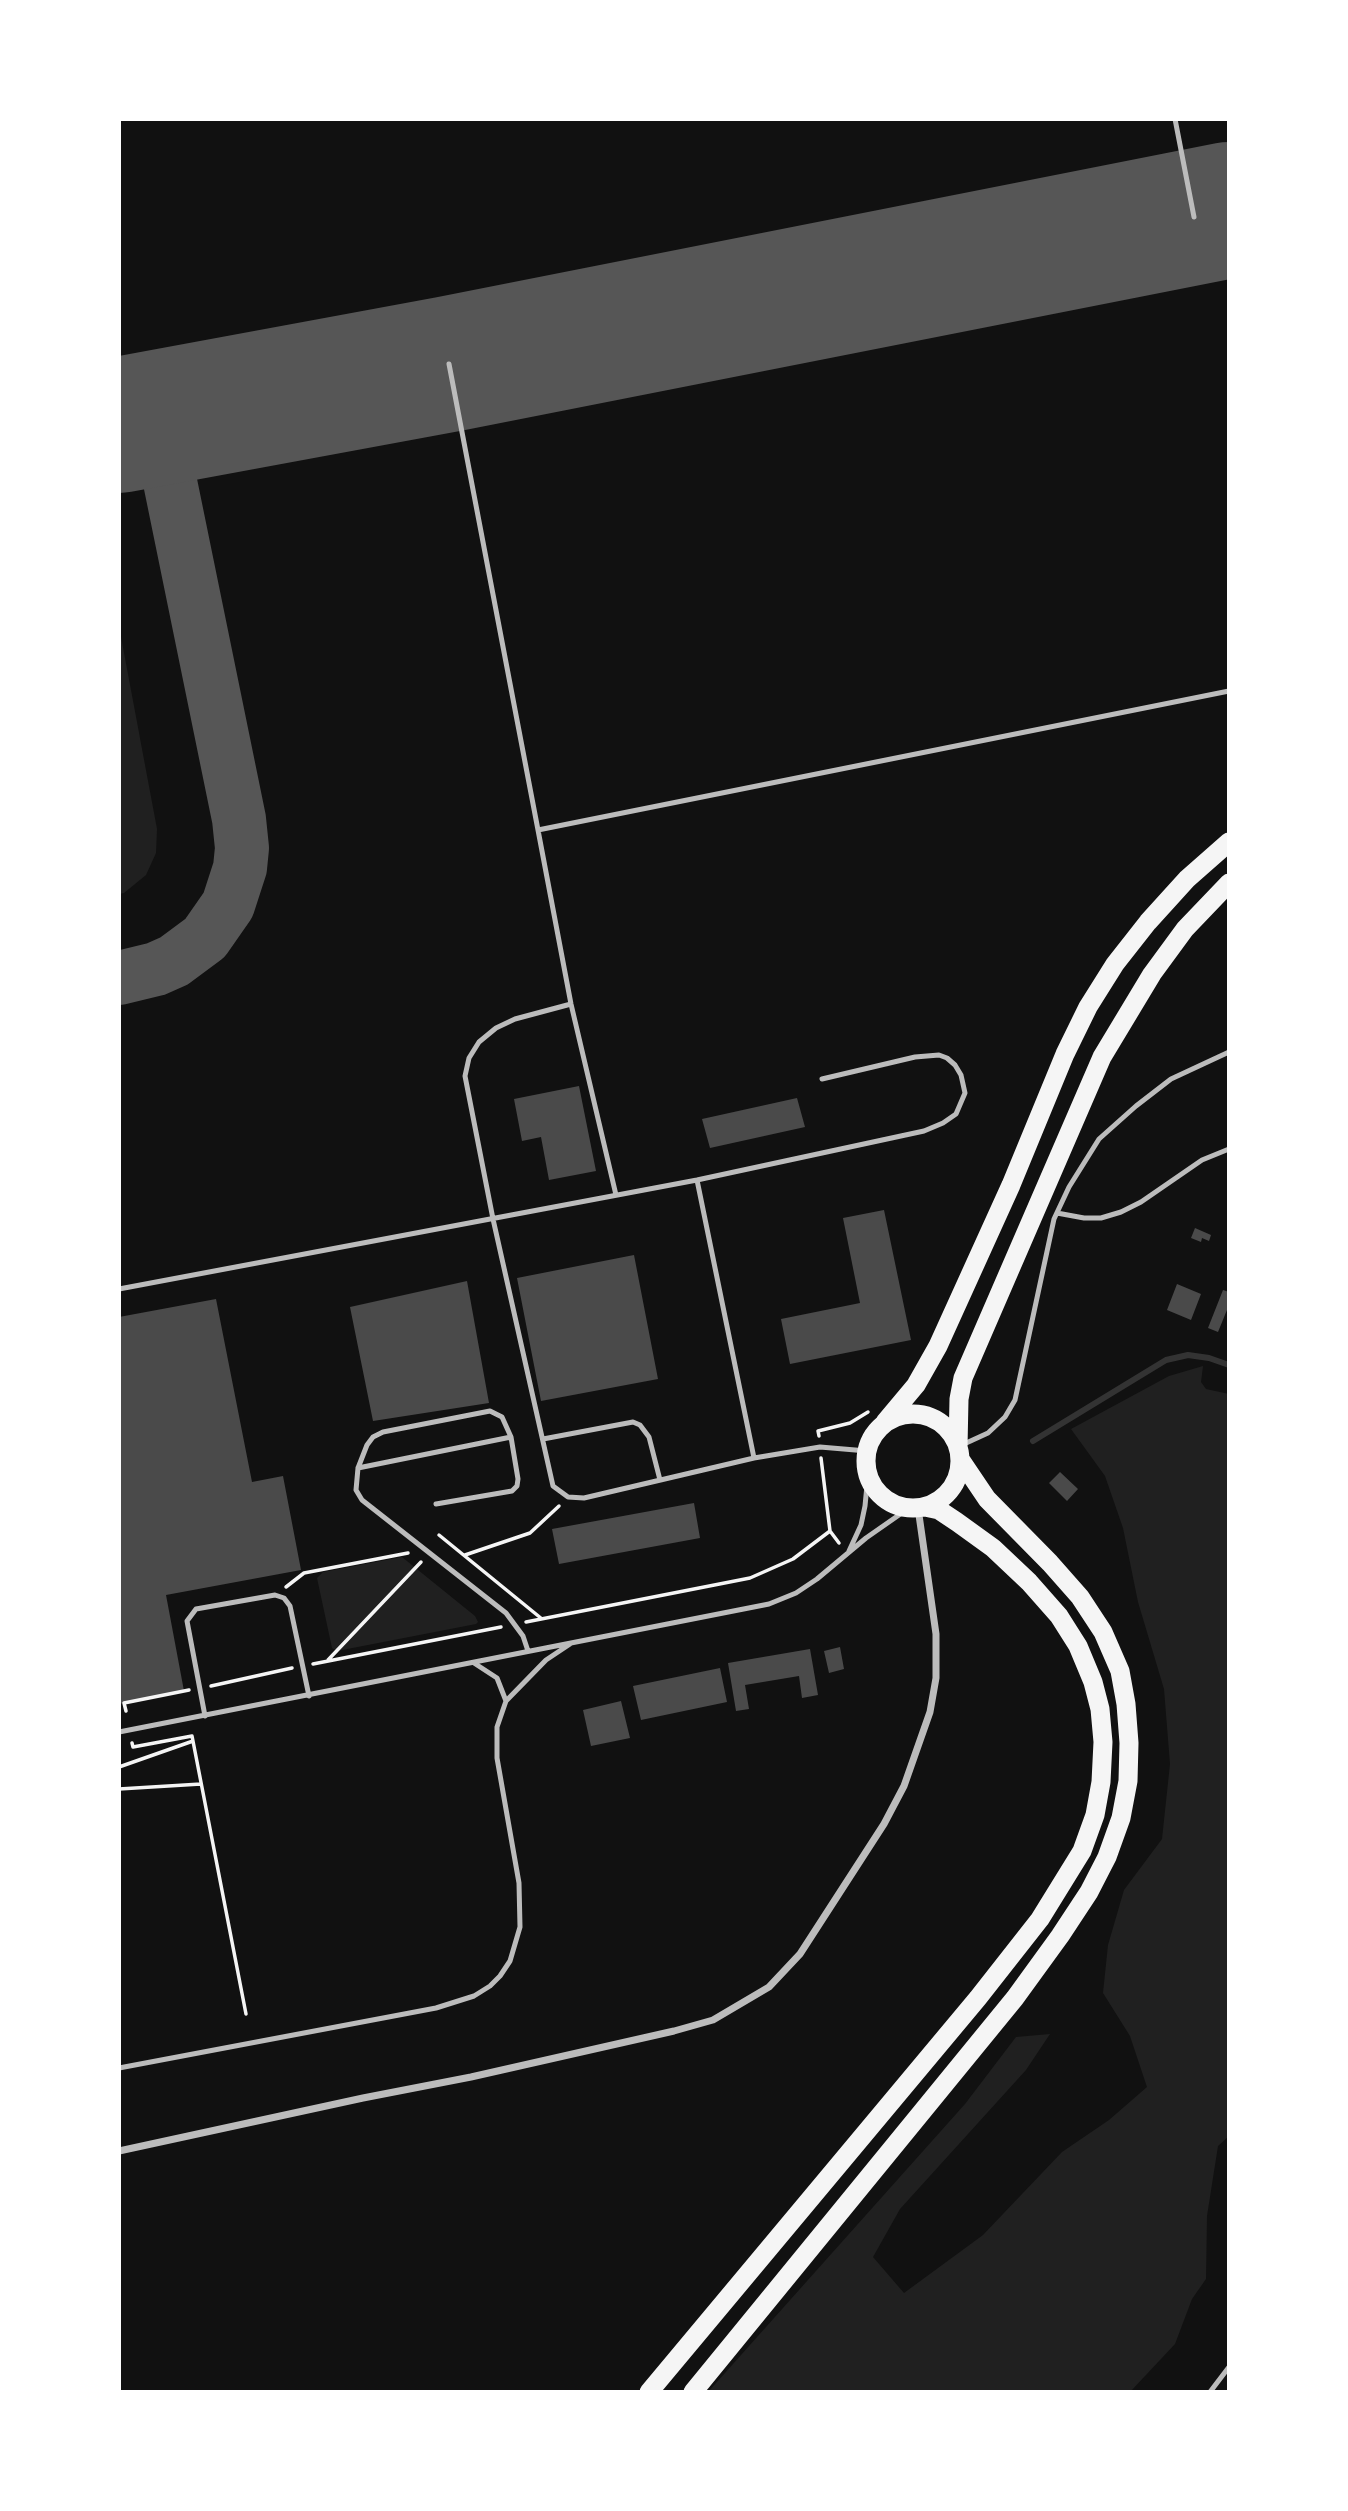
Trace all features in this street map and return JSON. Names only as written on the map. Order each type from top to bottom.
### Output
[{"type":"highway","points":[[649,2392],[978,1998],[1040,1919],[1083,1851],[1095,1815],[1101,1782],[1103,1742],[1100,1709],[1093,1682],[1078,1646],[1059,1616],[1030,1581],[993,1548],[939,1510],[895,1505],[883,1497],[873,1487],[865,1459],[876,1432],[916,1385],[938,1346],[1087,1007],[1115,964],[1148,922],[1187,879],[1229,842]]},
{"type":"highway","points":[[918,1507],[947,1494],[954,1484],[959,1453],[959,1399],[963,1378],[1102,1057],[1152,974],[1185,929],[1229,883]]},
{"type":"highway","points":[[693,2392],[1053,1947],[1089,1892],[1107,1857],[1121,1818],[1128,1781],[1126,1704],[1120,1671],[1103,1632],[1080,1597],[987,1499],[944,1426],[923,1415],[912,1414],[885,1422]]},
{"type":"street","points":[[119,2151],[674,2031],[713,2020],[769,1987],[800,1954],[884,1824],[904,1786],[930,1712],[936,1678],[936,1634],[918,1507]]},
{"type":"lane","points":[[1175,119],[1194,217]]},
{"type":"lane","points":[[449,364],[571,1004],[616,1195]]},
{"type":"lane","points":[[538,830],[1229,691]]},
{"type":"lane","points":[[571,1004],[514,1019],[496,1028],[479,1042],[468,1058],[466,1076],[494,1219],[553,1486],[568,1497],[584,1498],[754,1458],[820,1447],[867,1451]]},
{"type":"lane","points":[[959,1453],[988,1433],[1005,1417],[1015,1400],[1057,1213],[1069,1187],[1099,1139],[1171,1079],[1229,1052]]},
{"type":"lane","points":[[119,1289],[697,1180],[924,1131],[956,1114],[965,1093],[961,1075],[955,1065],[939,1055],[915,1057],[822,1079]]},
{"type":"lane","points":[[1057,1213],[1101,1218],[1121,1212],[1141,1202],[1202,1160],[1229,1149]]},
{"type":"lane","points":[[697,1180],[754,1458]]},
{"type":"lane","points":[[436,1504],[512,1491],[517,1486],[511,1437],[502,1416],[490,1411],[373,1437],[358,1468],[356,1490],[362,1500],[506,1613],[523,1636],[528,1651]]},
{"type":"lane","points":[[543,1439],[633,1422],[640,1425],[649,1437],[660,1480]]},
{"type":"lane","points":[[358,1468],[511,1437]]},
{"type":"lane","points":[[848,1553],[863,1516],[868,1475]]},
{"type":"lane","points":[[119,1732],[769,1605],[796,1593],[866,1538],[918,1507]]},
{"type":"lane","points":[[205,1716],[187,1621],[196,1609],[275,1595],[284,1598],[290,1606],[309,1696]]},
{"type":"lane","points":[[119,2068],[436,2008],[474,1996],[500,1976],[510,1961],[520,1927],[519,1883],[496,1742],[497,1727],[506,1701],[546,1660],[573,1642]]},
{"type":"lane","points":[[474,1662],[496,1678],[506,1701]]},
{"type":"lane","points":[[1210,2392],[1229,2367]]},
{"type":"path","points":[[464,1555],[530,1533],[568,1497]]},
{"type":"path","points":[[439,1535],[542,1619]]},
{"type":"path","points":[[275,1595],[304,1573],[410,1552],[430,1569]]},
{"type":"path","points":[[327,1661],[421,1561]]},
{"type":"path","points":[[494,1620],[503,1627]]},
{"type":"path","points":[[119,1767],[193,1741]]},
{"type":"path","points":[[194,1748],[246,2014]]},
{"type":"path","points":[[119,1789],[201,1784]]},
{"type":"shaded area","points":[[119,626],[157,829],[156,853],[146,875],[119,894]]},
{"type":"shaded area","points":[[1203,1366],[1201,1382],[1206,1389],[1229,1394],[1229,2136],[1218,2146],[1207,2216],[1206,2279],[1192,2299],[1175,2344],[1130,2392],[708,2392],[965,2104],[1016,2037],[1050,2034],[1026,2070],[900,2209],[873,2257],[904,2293],[983,2235],[1062,2152],[1109,2120],[1147,2087],[1130,2036],[1103,1993],[1108,1945],[1124,1890],[1162,1839],[1170,1764],[1164,1689],[1138,1602],[1123,1528],[1105,1476],[1071,1429],[1169,1376]]},
{"type":"shaded area","points":[[402,1557],[475,1616],[478,1622],[337,1651],[332,1648],[317,1578],[323,1572]]},
{"type":"building","points":[[579,1086],[596,1171],[549,1180],[541,1137],[522,1141],[514,1099]]},
{"type":"building","points":[[797,1098],[805,1127],[710,1148],[702,1119]]},
{"type":"building","points":[[884,1210],[911,1340],[790,1364],[781,1319],[860,1303],[843,1218]]},
{"type":"building","points":[[1195,1228],[1211,1235],[1209,1241],[1202,1238],[1201,1242],[1191,1238]]},
{"type":"building","points":[[634,1255],[658,1379],[541,1401],[517,1278]]},
{"type":"building","points":[[467,1281],[489,1403],[373,1421],[350,1307]]},
{"type":"building","points":[[1177,1284],[1201,1294],[1191,1320],[1167,1310]]},
{"type":"building","points":[[1223,1290],[1229,1292],[1229,1305],[1218,1332],[1208,1328]]},
{"type":"building","points":[[216,1299],[252,1482],[283,1476],[301,1570],[166,1595],[184,1691],[119,1704],[119,1317]]},
{"type":"building","points":[[1060,1472],[1078,1489],[1067,1501],[1049,1483]]},
{"type":"building","points":[[694,1503],[700,1538],[559,1564],[552,1529]]},
{"type":"building","points":[[840,1647],[844,1669],[829,1673],[824,1651]]},
{"type":"building","points":[[810,1649],[818,1695],[802,1698],[799,1676],[745,1685],[749,1709],[736,1711],[728,1663]]},
{"type":"building","points":[[720,1668],[727,1702],[641,1720],[633,1686]]},
{"type":"building","points":[[621,1701],[630,1738],[591,1746],[583,1710]]},
{"type":"waterway","points":[[1033,1441],[1166,1360],[1188,1355],[1229,1365]]},
{"type":"taxiway","points":[[119,978],[156,969],[174,961],[205,938],[228,905],[240,868],[242,848],[239,819],[157,418]]},
{"type":"runway","points":[[119,425],[449,364],[1229,210]]}]
